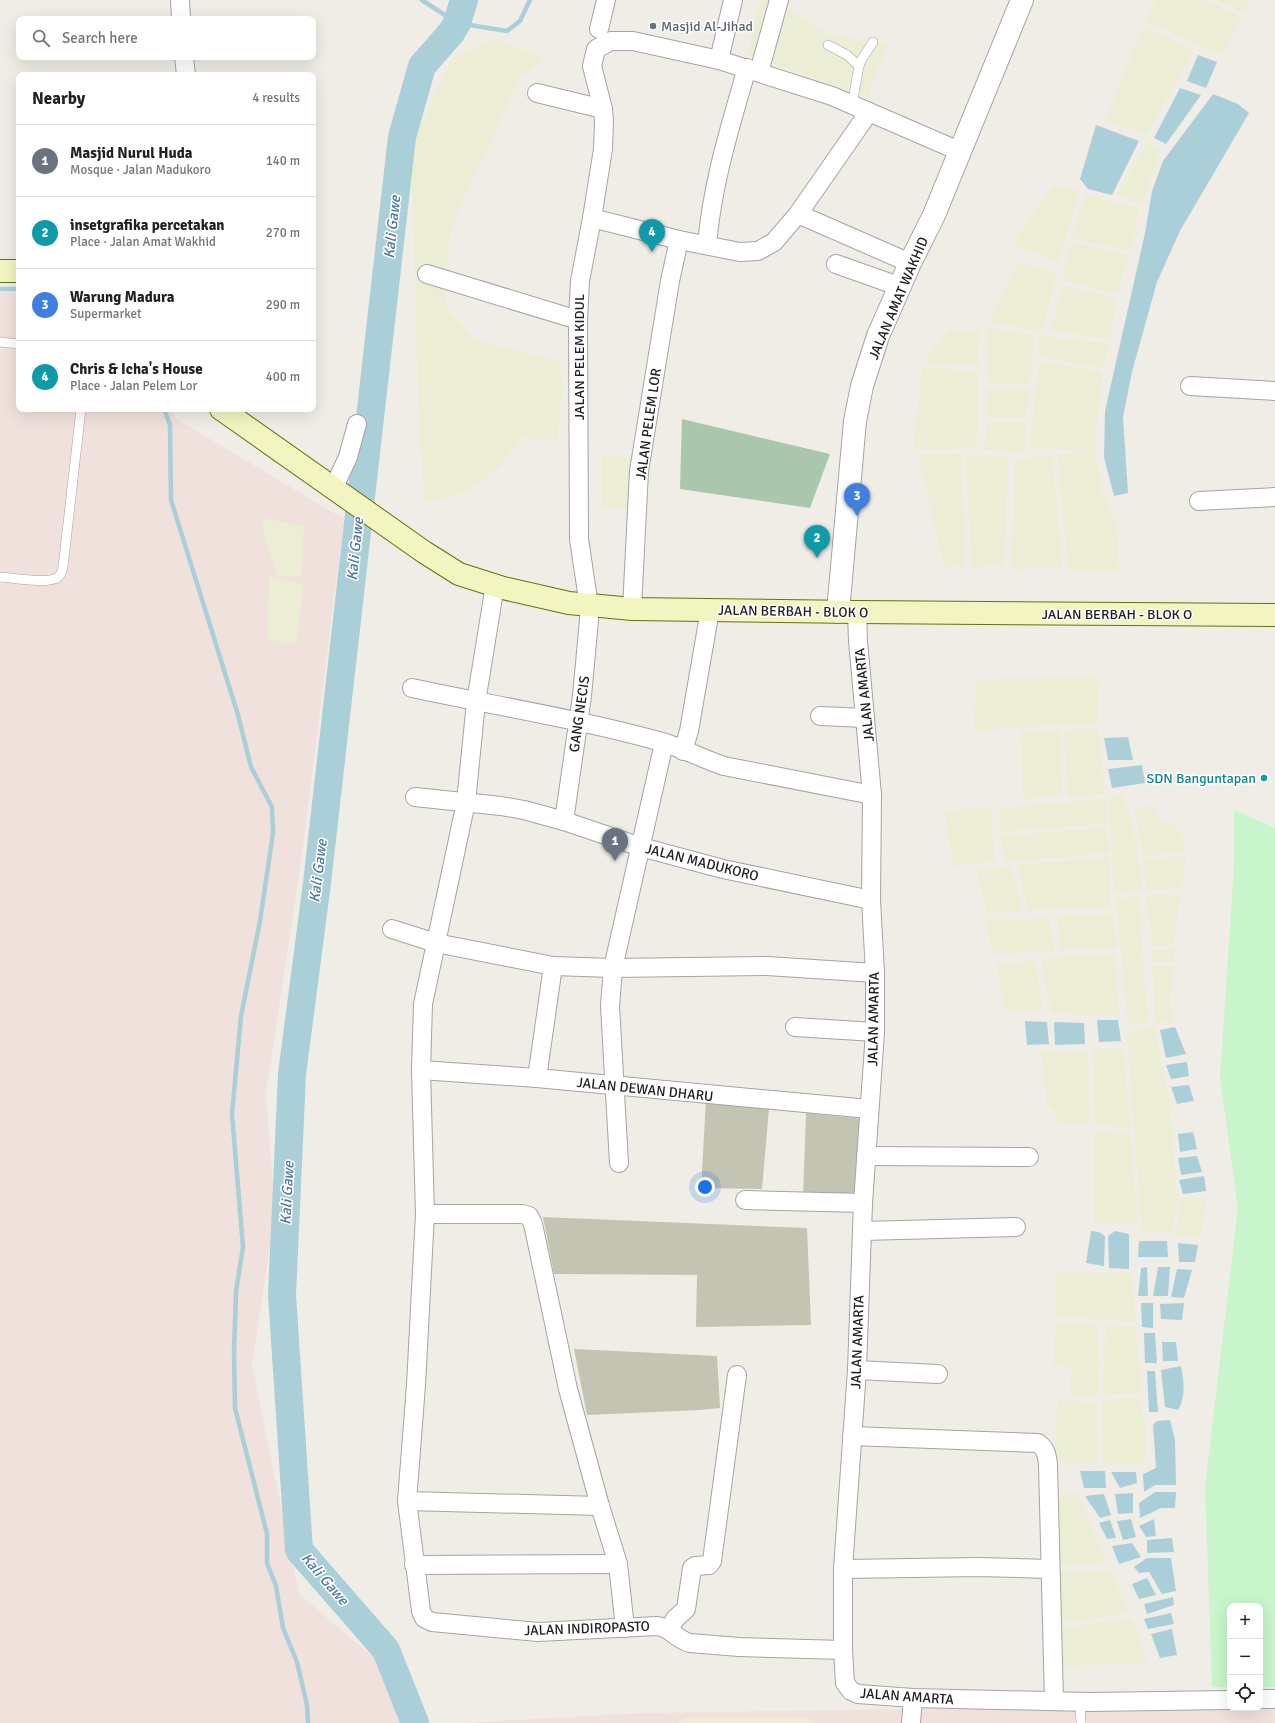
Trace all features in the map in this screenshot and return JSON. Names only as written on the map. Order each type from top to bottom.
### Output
[{"type":"main road","points":[[0,272],[16,271]]},
{"type":"main road","name":"JALAN BERBAH - BLOK O","points":[[225,412],[424,552],[459,574],[540,598],[589,606],[632,609],[1275,615]]},
{"type":"street","points":[[599,29],[606,0]]},
{"type":"street","points":[[719,60],[733,0]]},
{"type":"street","points":[[707,245],[710,213],[716,178],[779,0]]},
{"type":"street","name":"JALAN AMAT WAKHID","points":[[848,612],[854,421],[862,386],[878,336],[901,287],[910,263],[934,215],[1022,0]]},
{"type":"street","name":"JALAN PELEM KIDUL","points":[[589,606],[579,539],[578,320],[580,281],[603,149],[603,109],[592,66],[596,49],[611,41],[633,41],[719,60],[832,96],[959,151]]},
{"type":"street","points":[[184,60],[186,72]]},
{"type":"street","points":[[537,93],[603,109]]},
{"type":"street","points":[[592,218],[679,240],[740,252],[758,251],[774,242],[798,214],[869,112]]},
{"type":"street","points":[[798,214],[910,263]]},
{"type":"street","name":"JALAN PELEM LOR","points":[[632,609],[639,471],[670,281],[679,240]]},
{"type":"street","points":[[836,264],[901,287]]},
{"type":"street","points":[[427,274],[578,320]]},
{"type":"street","points":[[1190,386],[1275,391]]},
{"type":"street","points":[[337,490],[357,424]]},
{"type":"street","points":[[1199,501],[1275,497]]},
{"type":"street","points":[[495,585],[476,702],[466,802],[423,1004],[420,1070],[425,1214],[416,1384],[407,1501],[414,1565],[618,1564]]},
{"type":"street","name":"GANG NECIS","points":[[564,821],[582,696],[589,606]]},
{"type":"street","points":[[683,751],[689,731],[710,610]]},
{"type":"street","name":"JALAN AMARTA","points":[[848,612],[865,718],[872,795],[871,900],[875,973],[875,1032],[863,1203],[857,1370],[843,1569],[843,1650],[845,1683],[851,1690],[858,1694],[913,1698],[1054,1702],[1227,1700]]},
{"type":"street","points":[[412,688],[476,702],[578,720],[664,743],[724,766],[872,795]]},
{"type":"street","points":[[820,716],[865,718]]},
{"type":"street","points":[[619,1163],[616,1086],[610,1006],[613,968],[664,743]]},
{"type":"street","name":"JALAN MADUKORO","points":[[415,797],[501,806],[564,821],[641,847],[723,869],[871,900]]},
{"type":"street","points":[[392,929],[436,943],[553,966],[613,968],[767,966],[875,973]]},
{"type":"street","points":[[537,1078],[553,966]]},
{"type":"street","points":[[795,1026],[875,1032]]},
{"type":"street","name":"JALAN DEWAN DHARU","points":[[420,1070],[537,1078],[869,1109]]},
{"type":"street","points":[[866,1156],[1028,1157]]},
{"type":"street","points":[[745,1200],[863,1203]]},
{"type":"street","points":[[425,1214],[522,1214],[529,1216],[533,1224],[568,1389],[600,1506],[618,1564],[625,1628]]},
{"type":"street","points":[[862,1231],[1016,1227]]},
{"type":"street","points":[[857,1370],[938,1374]]},
{"type":"street","points":[[669,1630],[675,1618],[686,1609],[692,1568],[695,1566],[709,1565],[712,1561],[737,1375]]},
{"type":"street","points":[[852,1436],[1038,1442],[1044,1448],[1047,1453],[1048,1465],[1054,1702]]},
{"type":"street","points":[[407,1501],[600,1506]]},
{"type":"street","name":"JALAN INDIROPASTO","points":[[414,1565],[421,1611],[424,1618],[432,1622],[538,1632],[657,1626],[665,1627],[684,1642],[690,1643],[739,1647],[843,1650]]},
{"type":"street","points":[[843,1569],[979,1567],[1050,1569]]},
{"type":"street","points":[[910,1723],[913,1698]]},
{"type":"street","points":[[1263,1699],[1275,1699]]},
{"type":"lane","points":[[852,105],[859,66],[873,42]]},
{"type":"lane","points":[[828,45],[848,55],[859,66]]},
{"type":"lane","points":[[0,342],[16,344]]},
{"type":"lane","points":[[0,577],[47,580],[56,578],[60,575],[63,567],[81,412]]},
{"type":"lane","points":[[1081,1723],[1085,1702]]},
{"type":"shaded area","points":[[760,0],[789,0],[788,8],[828,34],[888,43],[868,96],[747,55]]},
{"type":"shaded area","points":[[1155,0],[1204,0],[1241,16],[1222,55],[1147,22]]},
{"type":"shaded area","points":[[1215,0],[1251,0],[1244,13]]},
{"type":"shaded area","points":[[1143,27],[1194,49],[1148,134],[1105,121]]},
{"type":"shaded area","points":[[496,39],[544,58],[518,78],[498,126],[472,179],[450,232],[445,306],[474,339],[559,361],[563,386],[557,442],[521,438],[498,469],[462,494],[424,503],[419,417],[411,147],[453,57]]},
{"type":"shaded area","points":[[1147,141],[1161,149],[1142,204],[1117,195]]},
{"type":"shaded area","points":[[1053,185],[1080,191],[1058,262],[1013,245]]},
{"type":"shaded area","points":[[1086,194],[1139,208],[1130,251],[1071,238]]},
{"type":"shaded area","points":[[1071,242],[1128,256],[1117,294],[1062,280]]},
{"type":"shaded area","points":[[1019,263],[1056,272],[1042,332],[990,322]]},
{"type":"shaded area","points":[[1063,286],[1116,298],[1111,339],[1051,331]]},
{"type":"shaded area","points":[[0,292],[16,293],[16,412],[172,412],[175,418],[344,519],[301,862],[266,1094],[275,1213],[252,1365],[299,1594],[378,1661],[419,1723],[0,1723]]},
{"type":"shaded area","points":[[988,328],[1034,336],[1030,383],[989,384]]},
{"type":"shaded area","points":[[949,330],[979,331],[978,365],[923,363]]},
{"type":"shaded area","points":[[1040,336],[1109,344],[1103,368],[1037,356]]},
{"type":"shaded area","points":[[1039,361],[1102,372],[1095,450],[1102,491],[1117,526],[1119,571],[1068,570],[1058,455],[1092,450],[1030,448]]},
{"type":"shaded area","points":[[922,368],[978,371],[977,448],[913,449]]},
{"type":"shaded area","points":[[987,389],[1030,389],[1025,417],[987,417]]},
{"type":"shaded area","points":[[987,422],[1027,423],[1024,452],[984,450]]},
{"type":"shaded area","points":[[602,454],[646,460],[637,510],[602,507]]},
{"type":"shaded area","points":[[961,454],[965,566],[945,567],[918,455]]},
{"type":"shaded area","points":[[966,455],[1008,456],[1004,566],[972,567]]},
{"type":"shaded area","points":[[1052,456],[1062,568],[1012,570],[1015,459]]},
{"type":"shaded area","points":[[263,518],[304,526],[301,577],[277,576],[263,532]]},
{"type":"shaded area","points":[[269,575],[303,585],[297,642],[285,645],[268,638]]},
{"type":"shaded area","points":[[1099,677],[1097,723],[973,731],[977,679]]},
{"type":"shaded area","points":[[1098,728],[1105,794],[1068,796],[1064,730]]},
{"type":"shaded area","points":[[1059,729],[1062,795],[1023,800],[1021,732]]},
{"type":"shaded area","points":[[1109,795],[1121,795],[1128,807],[1136,842],[1142,890],[1114,892]]},
{"type":"shaded area","points":[[1105,799],[1107,823],[1001,832],[999,808]]},
{"type":"shaded area","points":[[1151,805],[1163,822],[1175,825],[1182,835],[1185,843],[1184,852],[1143,856],[1135,808]]},
{"type":"shaded area","points":[[992,807],[994,861],[953,866],[945,811]]},
{"type":"shaded area","points":[[1107,828],[1109,853],[1005,862],[1000,836]]},
{"type":"shaded area","points":[[1186,856],[1182,887],[1147,891],[1143,860]]},
{"type":"shaded area","points":[[1109,858],[1110,907],[1028,910],[1018,865]]},
{"type":"shaded area","points":[[1011,868],[1022,910],[987,914],[976,870]]},
{"type":"shaded area","points":[[1180,894],[1174,945],[1153,946],[1146,896]]},
{"type":"shaded area","points":[[1138,897],[1148,1022],[1128,1025],[1116,898]]},
{"type":"shaded area","points":[[1112,914],[1117,948],[1060,950],[1058,916]]},
{"type":"shaded area","points":[[1049,918],[1054,952],[993,954],[986,921]]},
{"type":"shaded area","points":[[1175,948],[1173,962],[1153,962],[1151,950]]},
{"type":"shaded area","points":[[1114,953],[1119,1015],[1091,1016],[1051,1013],[1041,959]]},
{"type":"shaded area","points":[[1034,961],[1043,1009],[1006,1011],[996,963]]},
{"type":"shaded area","points":[[1153,966],[1174,966],[1169,1004],[1175,1022],[1155,1023]]},
{"type":"shaded area","points":[[1154,1027],[1167,1088],[1172,1133],[1177,1198],[1172,1234],[1142,1230],[1127,1032]]},
{"type":"shaded area","points":[[1093,1049],[1123,1049],[1130,1128],[1095,1125]]},
{"type":"shaded area","points":[[1041,1051],[1087,1051],[1089,1124],[1057,1123],[1054,1111],[1047,1106]]},
{"type":"shaded area","points":[[706,1100],[769,1109],[762,1189],[701,1188]]},
{"type":"shaded area","points":[[806,1113],[864,1119],[857,1197],[803,1197]]},
{"type":"shaded area","points":[[1094,1132],[1130,1134],[1137,1224],[1094,1223]]},
{"type":"shaded area","points":[[1204,1197],[1206,1200],[1200,1237],[1176,1236],[1182,1198]]},
{"type":"shaded area","points":[[543,1217],[807,1228],[811,1325],[696,1327],[697,1275],[554,1274]]},
{"type":"shaded area","points":[[1055,1271],[1131,1273],[1136,1321],[1056,1317]]},
{"type":"shaded area","points":[[1055,1323],[1098,1325],[1099,1395],[1070,1396],[1071,1367],[1054,1366]]},
{"type":"shaded area","points":[[1106,1325],[1136,1327],[1141,1393],[1103,1395]]},
{"type":"shaded area","points":[[574,1349],[717,1356],[720,1408],[587,1415]]},
{"type":"shaded area","points":[[1139,1399],[1146,1426],[1145,1465],[1103,1465],[1102,1400]]},
{"type":"shaded area","points":[[1058,1401],[1095,1402],[1098,1465],[1054,1462]]},
{"type":"shaded area","points":[[1077,1492],[1107,1563],[1058,1564],[1056,1498]]},
{"type":"shaded area","points":[[1111,1570],[1128,1613],[1059,1623],[1058,1572]]},
{"type":"shaded area","points":[[1132,1619],[1147,1663],[1062,1666],[1059,1628]]},
{"type":"shaded area","points":[[1227,1704],[1227,1711],[1263,1711],[1263,1707],[1275,1704],[1275,1723],[461,1723],[643,1713]]},
{"type":"shaded area","points":[[803,1717],[817,1723],[677,1723],[685,1718]]},
{"type":"green space","points":[[682,419],[830,454],[810,508],[680,489]]},
{"type":"green space","points":[[1234,810],[1275,828],[1275,1687],[1263,1687],[1263,1603],[1227,1603],[1227,1687],[1212,1687],[1205,1487],[1238,1208],[1220,1078],[1234,867]]},
{"type":"water","points":[[1198,55],[1217,62],[1206,88],[1187,81]]},
{"type":"water","points":[[1180,88],[1201,95],[1166,144],[1154,138]]},
{"type":"water","points":[[1213,94],[1238,104],[1249,113],[1180,231],[1157,282],[1132,372],[1123,417],[1128,493],[1114,496],[1104,457],[1105,411],[1145,233],[1152,191],[1163,161]]},
{"type":"water","points":[[1096,125],[1139,141],[1112,195],[1088,189],[1080,179]]},
{"type":"water","points":[[1128,737],[1133,760],[1108,760],[1104,738]]},
{"type":"water","points":[[1142,765],[1145,783],[1112,788],[1108,769]]},
{"type":"water","points":[[1097,1020],[1118,1020],[1121,1041],[1099,1042]]},
{"type":"water","points":[[1025,1021],[1047,1022],[1049,1044],[1027,1045]]},
{"type":"water","points":[[1054,1022],[1084,1023],[1085,1044],[1055,1045]]},
{"type":"water","points":[[1175,1027],[1186,1054],[1166,1058],[1160,1030]]},
{"type":"water","points":[[1187,1062],[1189,1076],[1171,1079],[1166,1065]]},
{"type":"water","points":[[1189,1085],[1194,1101],[1177,1104],[1171,1087]]},
{"type":"water","points":[[1193,1132],[1197,1149],[1180,1152],[1178,1134]]},
{"type":"water","points":[[1197,1156],[1202,1172],[1181,1175],[1178,1158]]},
{"type":"water","points":[[1204,1176],[1206,1191],[1183,1194],[1179,1180]]},
{"type":"water","points":[[1091,1231],[1099,1232],[1105,1236],[1104,1266],[1086,1263]]},
{"type":"water","points":[[1115,1231],[1129,1234],[1129,1269],[1109,1268],[1108,1236]]},
{"type":"water","points":[[1139,1241],[1167,1241],[1168,1257],[1138,1257]]},
{"type":"water","points":[[1178,1243],[1198,1245],[1195,1262],[1179,1262]]},
{"type":"water","points":[[1147,1267],[1148,1296],[1138,1296],[1141,1268]]},
{"type":"water","points":[[1158,1267],[1170,1267],[1168,1296],[1153,1296]]},
{"type":"water","points":[[1177,1269],[1192,1270],[1184,1298],[1171,1297]]},
{"type":"water","points":[[1141,1303],[1153,1303],[1153,1328],[1142,1327]]},
{"type":"water","points":[[1184,1303],[1182,1320],[1161,1319],[1160,1304]]},
{"type":"water","points":[[1144,1333],[1155,1333],[1157,1363],[1145,1363]]},
{"type":"water","points":[[1162,1342],[1176,1342],[1178,1361],[1163,1361]]},
{"type":"water","points":[[1181,1366],[1183,1394],[1181,1405],[1178,1410],[1165,1407],[1161,1370]]},
{"type":"water","points":[[1147,1371],[1155,1371],[1158,1412],[1149,1412]]},
{"type":"water","points":[[1170,1420],[1175,1440],[1176,1485],[1155,1485],[1144,1492],[1143,1474],[1156,1468],[1153,1425],[1157,1421]]},
{"type":"water","points":[[1080,1471],[1105,1471],[1106,1488],[1084,1488]]},
{"type":"water","points":[[1111,1472],[1136,1472],[1137,1483],[1120,1488]]},
{"type":"water","points":[[1155,1492],[1176,1492],[1175,1508],[1161,1508],[1140,1518],[1139,1503]]},
{"type":"water","points":[[1133,1493],[1133,1513],[1118,1514],[1115,1494]]},
{"type":"water","points":[[1104,1494],[1111,1515],[1100,1518],[1085,1496]]},
{"type":"water","points":[[1131,1519],[1136,1537],[1123,1540],[1117,1521]]},
{"type":"water","points":[[1154,1519],[1156,1536],[1146,1537],[1139,1526]]},
{"type":"water","points":[[1110,1520],[1116,1538],[1107,1539],[1099,1523]]},
{"type":"water","points":[[1172,1538],[1174,1552],[1147,1553],[1147,1540]]},
{"type":"water","points":[[1132,1543],[1141,1557],[1119,1564],[1112,1546]]},
{"type":"water","points":[[1147,1558],[1171,1558],[1176,1591],[1162,1594],[1149,1572],[1139,1573],[1134,1567]]},
{"type":"water","points":[[1147,1578],[1156,1595],[1139,1599],[1132,1584]]},
{"type":"water","points":[[1173,1597],[1174,1605],[1147,1614],[1144,1604]]},
{"type":"water","points":[[1171,1613],[1174,1624],[1148,1629],[1144,1619]]},
{"type":"water","points":[[1172,1629],[1177,1655],[1160,1658],[1151,1634]]},
{"type":"waterway","points":[[422,0],[457,23],[507,31],[520,21],[530,0]]},
{"type":"waterway","name":"Kali Gawe","points":[[415,1723],[386,1650],[299,1550],[282,1295],[292,1074],[317,883],[402,137],[422,66],[451,33],[457,23],[464,0]]},
{"type":"waterway","points":[[0,289],[16,289]]},
{"type":"waterway","points":[[165,412],[170,425],[171,500],[238,715],[251,767],[272,807],[273,833],[260,921],[241,1016],[232,1114],[243,1247],[236,1292],[234,1351],[235,1408],[267,1534],[267,1563],[276,1586],[283,1628],[297,1662],[307,1705],[308,1723]]},
{"type":"place","name":"Masjid Al-Jihad","points":[[653,26]]},
{"type":"place","name":"Chris & Icha's House","points":[[652,252]]},
{"type":"place","name":"Warung Madura","points":[[857,516]]},
{"type":"place","name":"insetgrafika percetakan","points":[[817,558]]},
{"type":"place","name":"SDN Banguntapan","points":[[1264,778]]},
{"type":"place","name":"Masjid Nurul Huda","points":[[615,861]]}]
